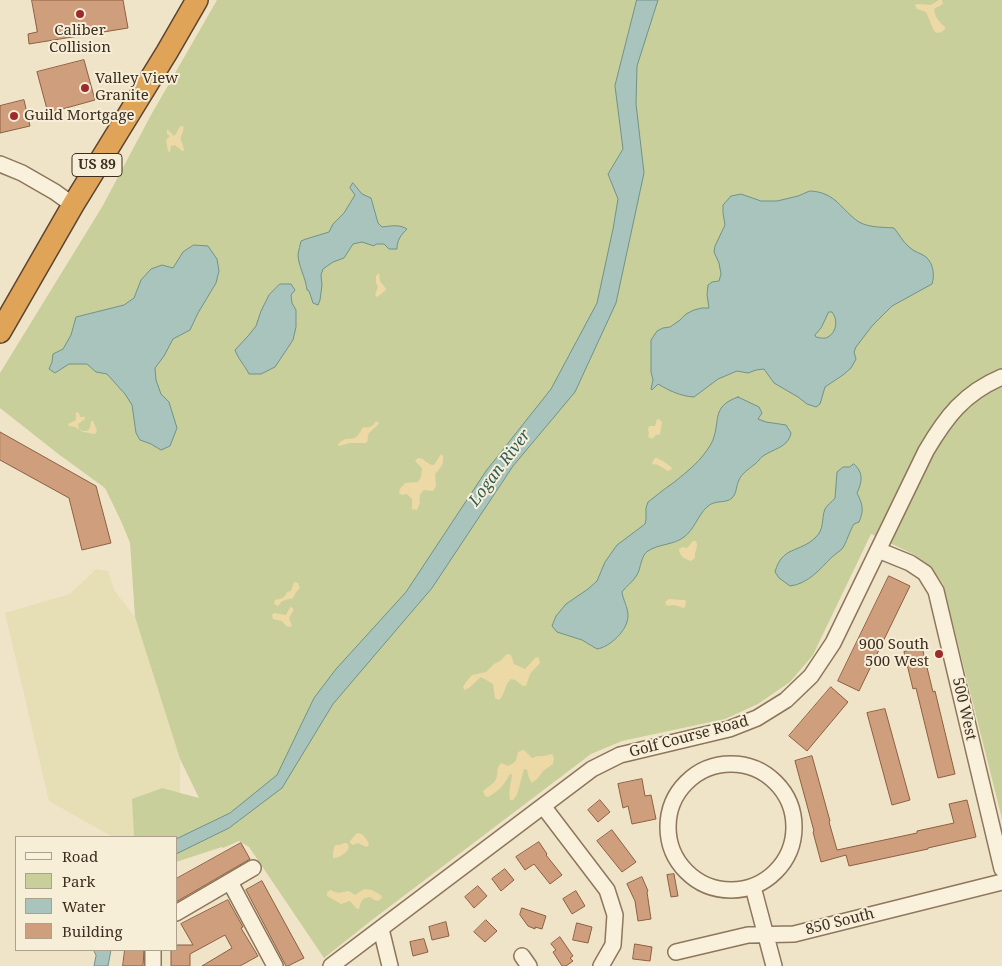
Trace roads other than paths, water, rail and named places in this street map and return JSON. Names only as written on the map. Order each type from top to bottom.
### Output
[{"type":"highway","name":"US 89","points":[[0,332],[72,205],[197,0]]},
{"type":"street","points":[[0,164],[22,173],[55,192],[72,205]]},
{"type":"street","name":"Golf Course Road","points":[[332,966],[592,769],[620,756],[729,729],[758,718],[786,700],[811,676],[833,643],[926,451],[942,425],[961,403],[996,380]]},
{"type":"street","name":"500 West","points":[[878,550],[910,563],[925,573],[936,590],[1002,869]]},
{"type":"street","points":[[737,764],[755,769],[772,778],[784,792],[792,810],[795,828],[792,847],[783,864],[770,878],[753,887],[733,891],[712,888],[694,879],[679,864],[670,846],[667,826],[671,806],[682,788],[697,774],[716,766],[737,764]]},
{"type":"street","points":[[543,806],[607,890],[615,915],[613,945],[601,966]]},
{"type":"street","points":[[178,912],[253,868]]},
{"type":"street","points":[[230,882],[275,966]]},
{"type":"street","name":"850 South","points":[[676,952],[748,935],[794,934],[1002,882]]},
{"type":"street","points":[[753,887],[774,966]]},
{"type":"street","points":[[381,929],[390,966]]},
{"type":"street","points":[[152,966],[153,951]]},
{"type":"water","name":"Logan River","points":[[637,0],[658,0],[637,66],[636,104],[644,173],[616,303],[575,392],[513,466],[432,588],[333,704],[282,788],[229,828],[178,853],[178,838],[230,813],[277,775],[314,698],[336,669],[406,592],[486,471],[551,389],[597,303],[613,229],[618,199],[608,174],[623,149],[615,86]]},
{"type":"water","points":[[353,183],[362,194],[371,198],[378,223],[382,227],[398,226],[407,229],[400,238],[397,249],[389,249],[384,244],[376,244],[374,246],[362,242],[353,244],[344,258],[333,262],[323,269],[318,305],[313,303],[307,290],[299,263],[298,254],[301,241],[329,232],[355,195],[350,188]]},
{"type":"water","points":[[810,191],[819,192],[832,198],[863,224],[894,228],[909,247],[930,262],[933,269],[932,284],[892,306],[872,326],[856,347],[854,352],[856,359],[851,368],[825,387],[820,404],[816,407],[807,404],[774,383],[764,369],[748,373],[737,371],[718,379],[694,397],[675,393],[658,384],[652,390],[651,340],[657,331],[670,327],[694,310],[709,308],[708,285],[719,281],[721,274],[714,252],[725,225],[723,205],[731,196],[741,194],[761,201],[777,201]],"holes":[[[829,312],[832,312],[836,322],[835,329],[827,338],[816,337],[815,335]]]},
{"type":"water","points":[[194,245],[208,246],[217,259],[219,271],[216,283],[190,330],[173,339],[155,368],[156,380],[161,394],[169,402],[177,428],[170,446],[161,450],[140,440],[136,433],[132,405],[107,374],[96,372],[87,364],[69,364],[55,373],[49,369],[53,354],[63,349],[71,335],[76,317],[124,305],[134,298],[141,280],[151,269],[162,265],[173,268],[183,252]]},
{"type":"water","points":[[280,284],[291,284],[295,290],[291,295],[292,303],[296,310],[296,327],[293,340],[275,367],[261,374],[249,374],[235,350],[256,326],[269,295]]},
{"type":"water","points":[[738,397],[759,407],[762,413],[758,419],[786,425],[791,433],[787,442],[763,456],[744,473],[739,480],[735,494],[730,500],[713,503],[707,507],[684,537],[676,542],[652,549],[646,553],[634,580],[622,592],[628,616],[622,632],[613,641],[597,649],[582,640],[557,632],[552,626],[556,616],[566,604],[597,581],[605,562],[617,545],[645,524],[648,502],[684,474],[703,456],[711,444],[720,411],[729,401]]},
{"type":"water","points":[[854,464],[861,474],[857,493],[862,508],[859,522],[854,524],[842,549],[808,579],[790,586],[779,578],[775,572],[778,564],[787,554],[809,543],[818,535],[822,528],[825,509],[835,498],[837,472],[843,467],[849,467]]},
{"type":"water","points":[[94,951],[111,951],[108,966],[94,966],[96,956]]},
{"type":"place","name":"Caliber Collision","points":[[80,14]]},
{"type":"place","name":"Valley View Granite","points":[[85,88]]},
{"type":"place","name":"Guild Mortgage","points":[[14,116]]},
{"type":"place","name":"900 South 500 West","points":[[939,654]]}]
